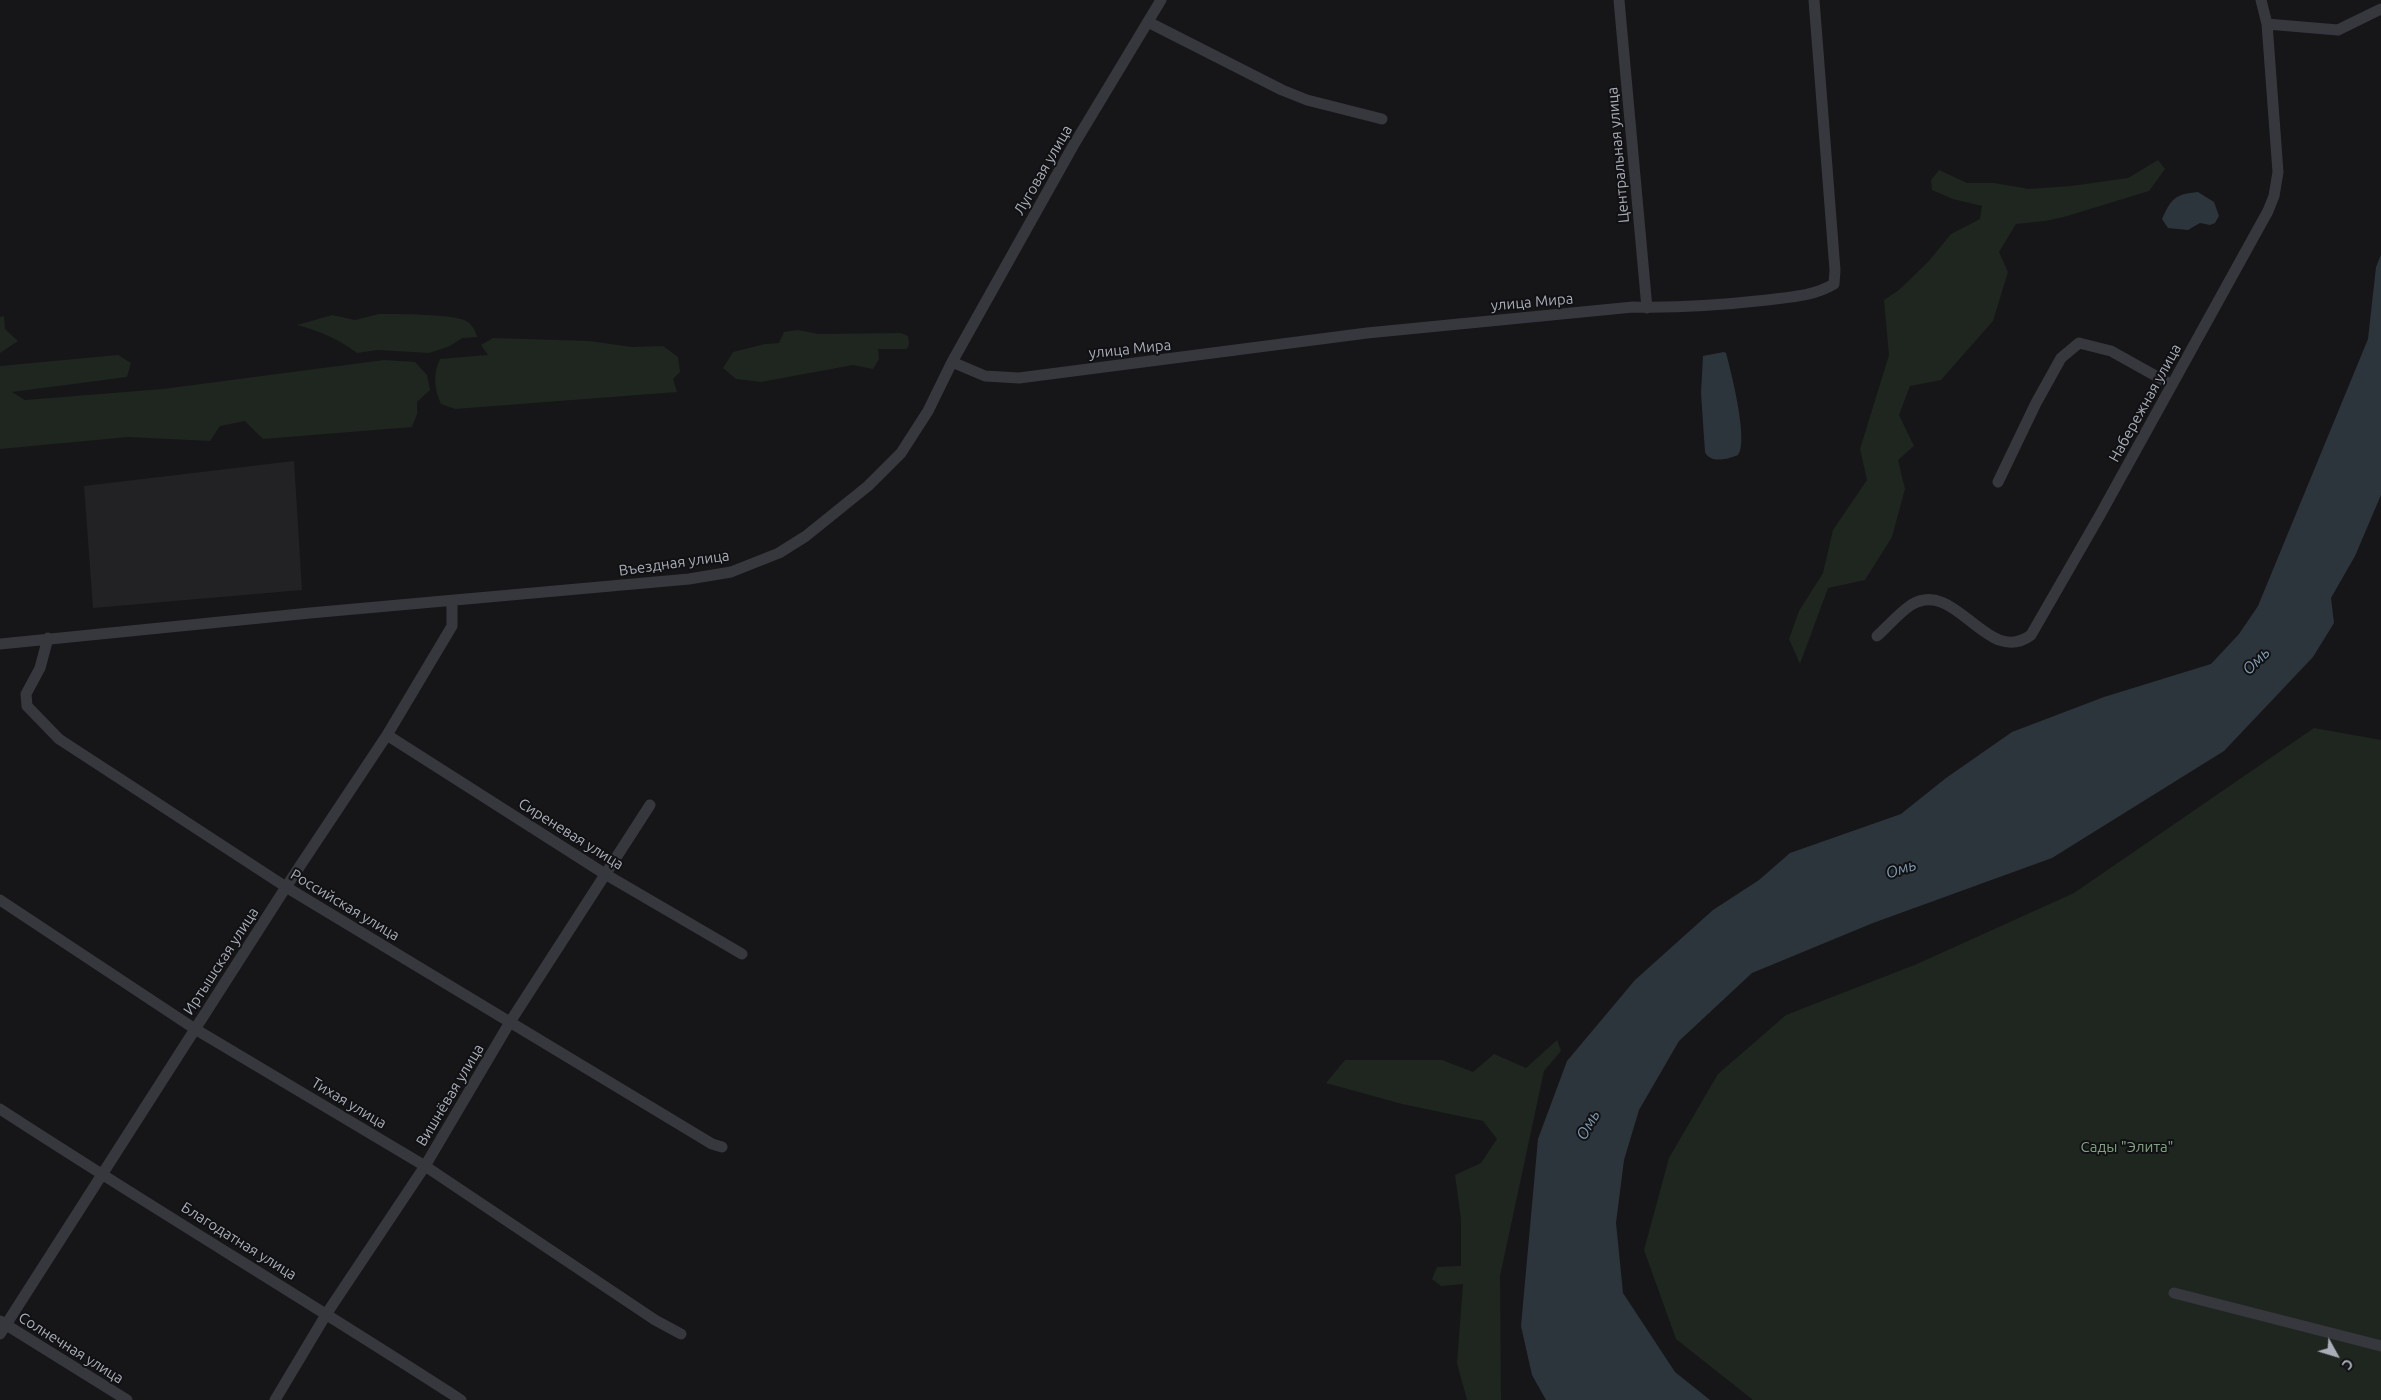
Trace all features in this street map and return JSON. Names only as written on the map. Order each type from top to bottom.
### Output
[{"type":"street","name":"Луговая улица","points":[[953,359],[1073,146],[1161,0]]},
{"type":"street","name":"Центральная улица","points":[[1619,0],[1647,308]]},
{"type":"street","name":"улица Мира","points":[[953,359],[985,376],[1019,378],[1377,332],[1647,308],[1671,308],[1805,295],[1822,291],[1834,284],[1835,270],[1814,0]]},
{"type":"street","name":"Набережная улица","points":[[1877,636],[1912,604],[1928,599],[1942,600],[1991,636],[2009,644],[2021,642],[2031,635],[2172,385],[2268,211],[2274,196],[2278,172],[2267,24],[2262,0]]},
{"type":"street","points":[[2267,24],[2338,30],[2381,9]]},
{"type":"street","points":[[1148,22],[1240,71],[1299,97],[1382,119]]},
{"type":"street","points":[[1998,482],[2036,402],[2062,358],[2079,343],[2111,351],[2172,385]]},
{"type":"street","name":"Въездная улица","points":[[0,644],[689,579],[731,572],[779,553],[806,536],[868,486],[901,454],[928,411],[953,359]]},
{"type":"street","name":"Иртышская улица","points":[[2,1326],[286,887],[387,735],[452,626],[452,600]]},
{"type":"street","name":"Российская улица","points":[[48,638],[40,668],[26,694],[27,706],[59,739],[286,887],[712,1144],[722,1147]]},
{"type":"street","name":"Сиреневая улица","points":[[387,735],[605,874],[742,954]]},
{"type":"street","name":"Вишнёвая улица","points":[[275,1400],[327,1313],[425,1166],[510,1022],[650,805]]},
{"type":"street","name":"Тихая улица","points":[[0,900],[195,1029],[425,1166],[655,1320],[681,1334]]},
{"type":"street","name":"Благодатная улица","points":[[0,1109],[327,1313],[461,1400]]},
{"type":"street","points":[[2174,1293],[2381,1346]]},
{"type":"street","name":"Солнечная улица","points":[[2,1326],[127,1400]]},
{"type":"shaded area","points":[[294,461],[302,590],[93,608],[84,486]]},
{"type":"green space","points":[[2158,160],[2165,169],[2149,191],[2064,217],[2016,224],[1999,252],[2008,272],[1993,321],[1941,380],[1910,386],[1899,415],[1914,446],[1898,460],[1905,489],[1892,537],[1865,580],[1828,588],[1800,664],[1789,639],[1799,611],[1823,573],[1833,530],[1867,480],[1860,449],[1889,355],[1884,300],[1899,290],[1928,262],[1951,234],[1980,219],[1982,206],[1953,199],[1932,190],[1931,180],[1939,170],[1967,183],[1994,183],[2029,189],[2071,186],[2128,178]]},
{"type":"green space","points":[[379,314],[424,315],[460,319],[470,324],[475,330],[477,337],[462,338],[450,346],[429,353],[378,350],[357,353],[328,336],[297,325],[332,315],[355,320]]},
{"type":"green space","points":[[4,316],[5,329],[18,341],[0,353],[0,317]]},
{"type":"green space","points":[[798,330],[818,334],[901,333],[908,336],[909,344],[907,349],[878,349],[879,359],[873,369],[853,365],[761,382],[736,379],[723,368],[733,352],[765,344],[779,343],[784,332]]},
{"type":"green space","points":[[493,338],[589,341],[632,347],[663,346],[678,357],[680,372],[673,379],[677,392],[455,409],[441,404],[435,381],[440,359],[488,355],[481,345]]},
{"type":"green space","points":[[118,355],[131,363],[127,377],[12,392],[25,400],[163,389],[384,360],[415,362],[427,375],[430,390],[417,402],[417,414],[412,427],[263,439],[245,421],[220,426],[210,441],[128,437],[0,449],[0,366]]},
{"type":"green space","name":"Сады \"Элита\"","points":[[2314,728],[2381,740],[2381,1400],[1753,1400],[1676,1339],[1644,1250],[1669,1158],[1718,1074],[1786,1015],[1917,964],[2074,893]]},
{"type":"green space","points":[[1557,1040],[1561,1051],[1544,1071],[1500,1276],[1501,1400],[1467,1400],[1457,1363],[1463,1284],[1441,1286],[1432,1279],[1437,1267],[1461,1266],[1461,1219],[1455,1175],[1481,1163],[1497,1139],[1483,1121],[1402,1104],[1326,1083],[1345,1060],[1442,1060],[1473,1072],[1494,1054],[1526,1068]]},
{"type":"water","points":[[2198,192],[2214,202],[2219,216],[2215,223],[2210,225],[2200,223],[2188,230],[2168,228],[2162,219],[2171,202],[2184,194]]},
{"type":"water","name":"Омь","points":[[2381,255],[2381,495],[2355,556],[2331,598],[2334,623],[2313,657],[2224,751],[2052,858],[1873,923],[1752,973],[1679,1041],[1639,1110],[1624,1160],[1616,1223],[1623,1293],[1675,1372],[1710,1400],[1546,1400],[1532,1375],[1521,1326],[1538,1139],[1567,1061],[1635,980],[1713,910],[1759,880],[1790,853],[1901,814],[1946,778],[2012,732],[2104,697],[2211,664],[2239,634],[2258,606],[2368,339],[2376,267]]},
{"type":"water","points":[[1726,353],[1738,406],[1741,448],[1738,455],[1725,459],[1715,459],[1707,456],[1705,452],[1701,393],[1703,356]]}]
